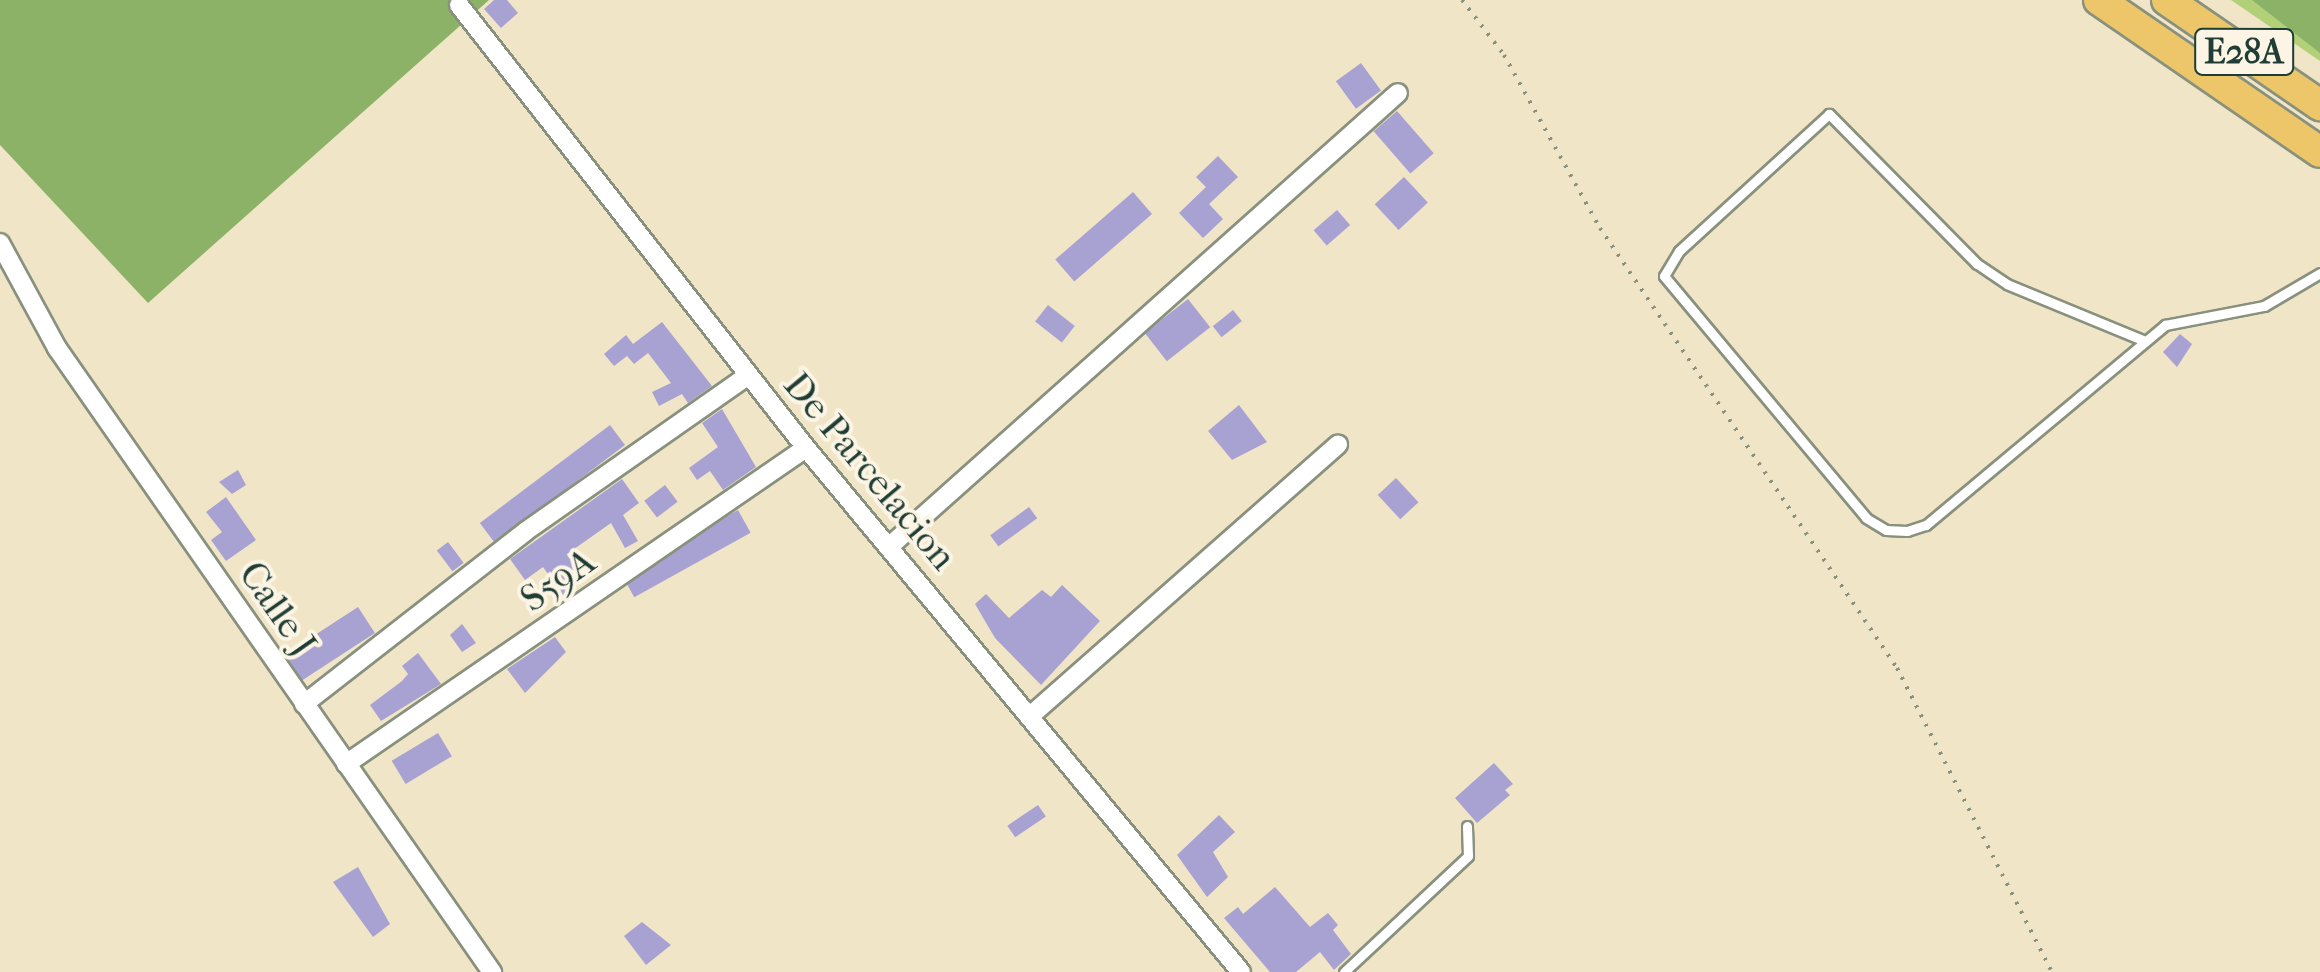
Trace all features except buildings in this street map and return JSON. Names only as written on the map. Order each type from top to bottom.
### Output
[{"type":"highway","name":"E28A","points":[[2100,0],[2320,152]]},
{"type":"highway","name":"E28A","points":[[2167,0],[2320,105]]},
{"type":"street","name":"De Parcelacion","points":[[459,5],[806,448],[891,544],[1241,972]]},
{"type":"street","points":[[891,544],[1398,94]]},
{"type":"street","name":"Calle J","points":[[0,243],[8,284],[492,972]]},
{"type":"street","points":[[304,704],[526,530],[748,375]]},
{"type":"street","points":[[1029,717],[1338,445]]},
{"type":"street","name":"S59A","points":[[346,764],[806,448]]},
{"type":"lane","points":[[2145,341],[2007,284],[1976,264],[1829,114],[1679,251],[1664,276],[1866,518],[1886,530],[1926,524],[2145,341],[2165,324],[2264,306],[2320,273]]},
{"type":"lane","points":[[1344,972],[1468,856],[1468,826]]},
{"type":"path","points":[[1462,0],[1504,54],[1600,228],[1897,668],[2052,972]]},
{"type":"green space","points":[[0,0],[489,0],[148,303],[0,145]]},
{"type":"green space","points":[[2231,0],[2320,0],[2320,61]]},
{"type":"green space","points":[[2252,0],[2320,0],[2320,53]]}]
